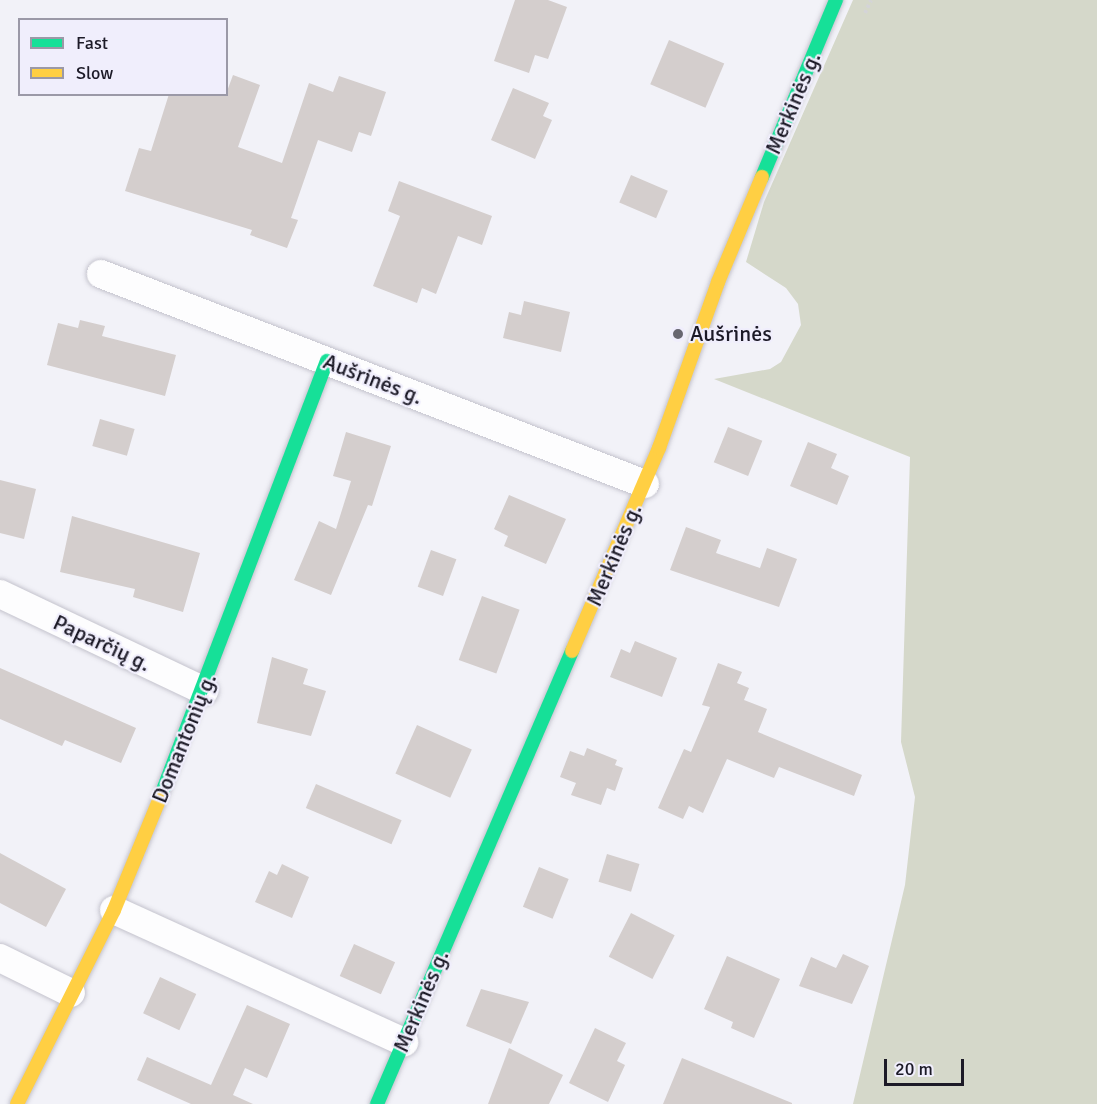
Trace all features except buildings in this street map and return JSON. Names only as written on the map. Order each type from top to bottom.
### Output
[{"type":"street","name":"Merkinės g.","points":[[377,1104],[645,484],[718,282],[836,0]]},
{"type":"street","name":"Aušrinės g.","points":[[101,274],[645,484]]},
{"type":"street","name":"Domantonių g.","points":[[17,1104],[114,910],[204,691],[327,361]]},
{"type":"street","name":"Paparčių g.","points":[[0,594],[204,691]]},
{"type":"street","points":[[114,910],[404,1042]]},
{"type":"street","points":[[0,958],[71,993]]},
{"type":"shaded area","points":[[853,0],[1097,0],[1097,1104],[853,1104],[905,885],[915,797],[901,742],[910,457],[714,379],[770,369],[781,362],[801,325],[798,304],[786,288],[746,262],[764,202]]},
{"type":"traffic: fast","points":[[762,177],[836,0]]},
{"type":"traffic: fast","points":[[160,798],[327,361]]},
{"type":"traffic: fast","points":[[377,1104],[572,651]]},
{"type":"traffic: slow","points":[[572,651],[659,448],[718,282],[762,177]]},
{"type":"traffic: slow","points":[[17,1104],[114,910],[160,798]]},
{"type":"place","name":"Aušrinės","points":[[678,334]]}]
